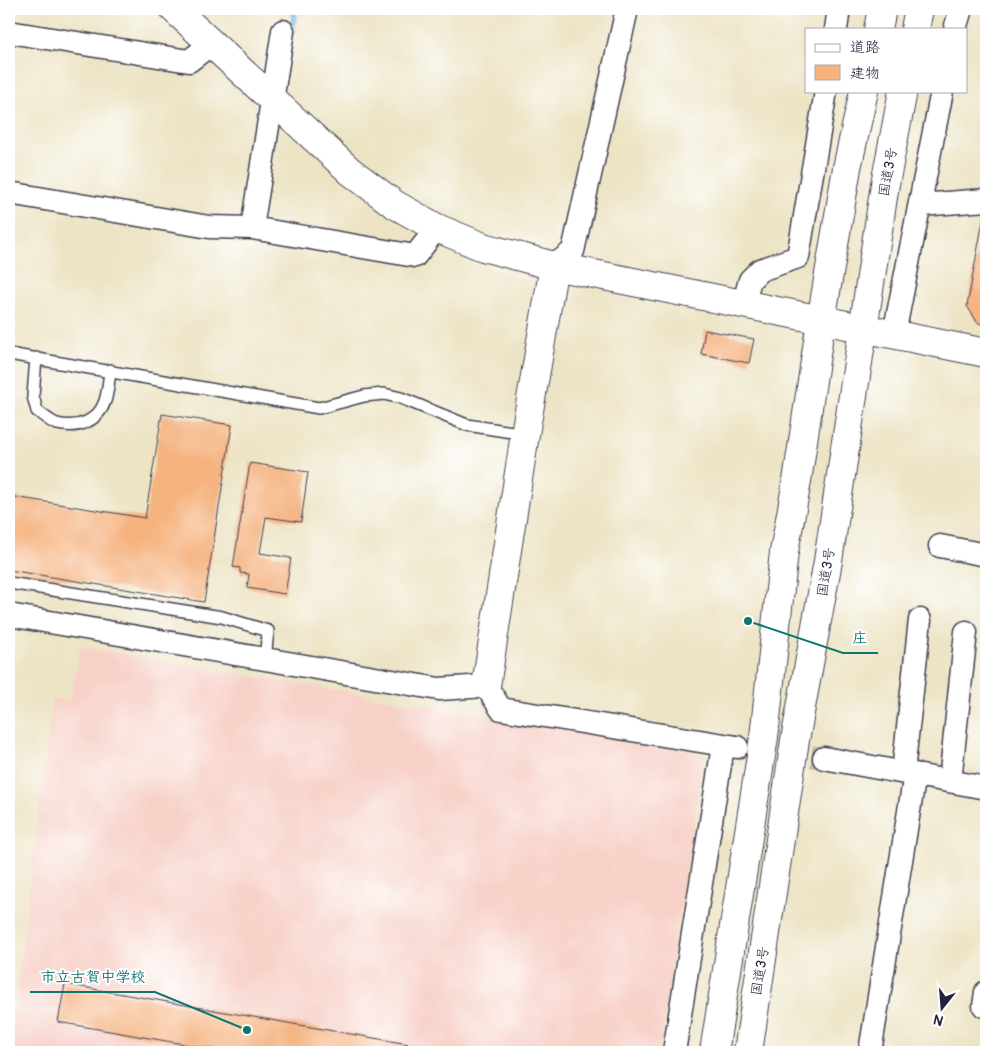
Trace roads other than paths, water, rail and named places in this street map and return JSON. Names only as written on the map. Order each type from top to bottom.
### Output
[{"type":"main road","points":[[174,9],[350,171],[394,204],[437,228],[483,248],[554,266],[986,353]]},
{"type":"main road","points":[[878,28],[882,9]]},
{"type":"main road","points":[[915,28],[919,9]]},
{"type":"main road","points":[[714,1052],[762,746],[784,552],[847,168],[864,92]]},
{"type":"main road","name":"国道3号","points":[[748,1052],[796,740],[828,561],[884,193],[903,92]]},
{"type":"main road","points":[[486,686],[525,434],[554,266]]},
{"type":"street","points":[[554,266],[573,251],[627,9]]},
{"type":"street","points":[[836,28],[839,9]]},
{"type":"street","points":[[955,28],[961,9]]},
{"type":"street","points":[[252,228],[283,31]]},
{"type":"street","points":[[9,32],[189,61],[211,44]]},
{"type":"street","points":[[743,305],[750,280],[760,270],[798,257],[826,92]]},
{"type":"street","points":[[894,334],[942,92]]},
{"type":"street","points":[[9,193],[209,227],[252,228],[416,256],[437,228]]},
{"type":"street","points":[[920,205],[986,200]]},
{"type":"street","points":[[940,546],[986,555]]},
{"type":"street","points":[[9,615],[439,689],[486,686],[501,709],[730,746],[674,1052]]},
{"type":"street","points":[[870,1052],[909,773],[920,620]]},
{"type":"street","points":[[950,781],[966,632]]},
{"type":"street","points":[[824,758],[986,788]]},
{"type":"lane","points":[[9,354],[110,370],[319,408],[364,396],[384,394],[401,398],[467,425],[525,434]]},
{"type":"lane","points":[[36,358],[33,396],[37,411],[56,424],[74,425],[88,423],[98,414],[105,402],[110,370]]},
{"type":"lane","points":[[9,583],[222,617],[268,631],[265,659]]},
{"type":"waterway","points":[[292,33],[295,9]]},
{"type":"tunnel","points":[[746,748],[824,758]]},
{"type":"place","name":"庄","points":[[748,621]]},
{"type":"place","name":"市立古賀中学校","points":[[247,1030]]}]
